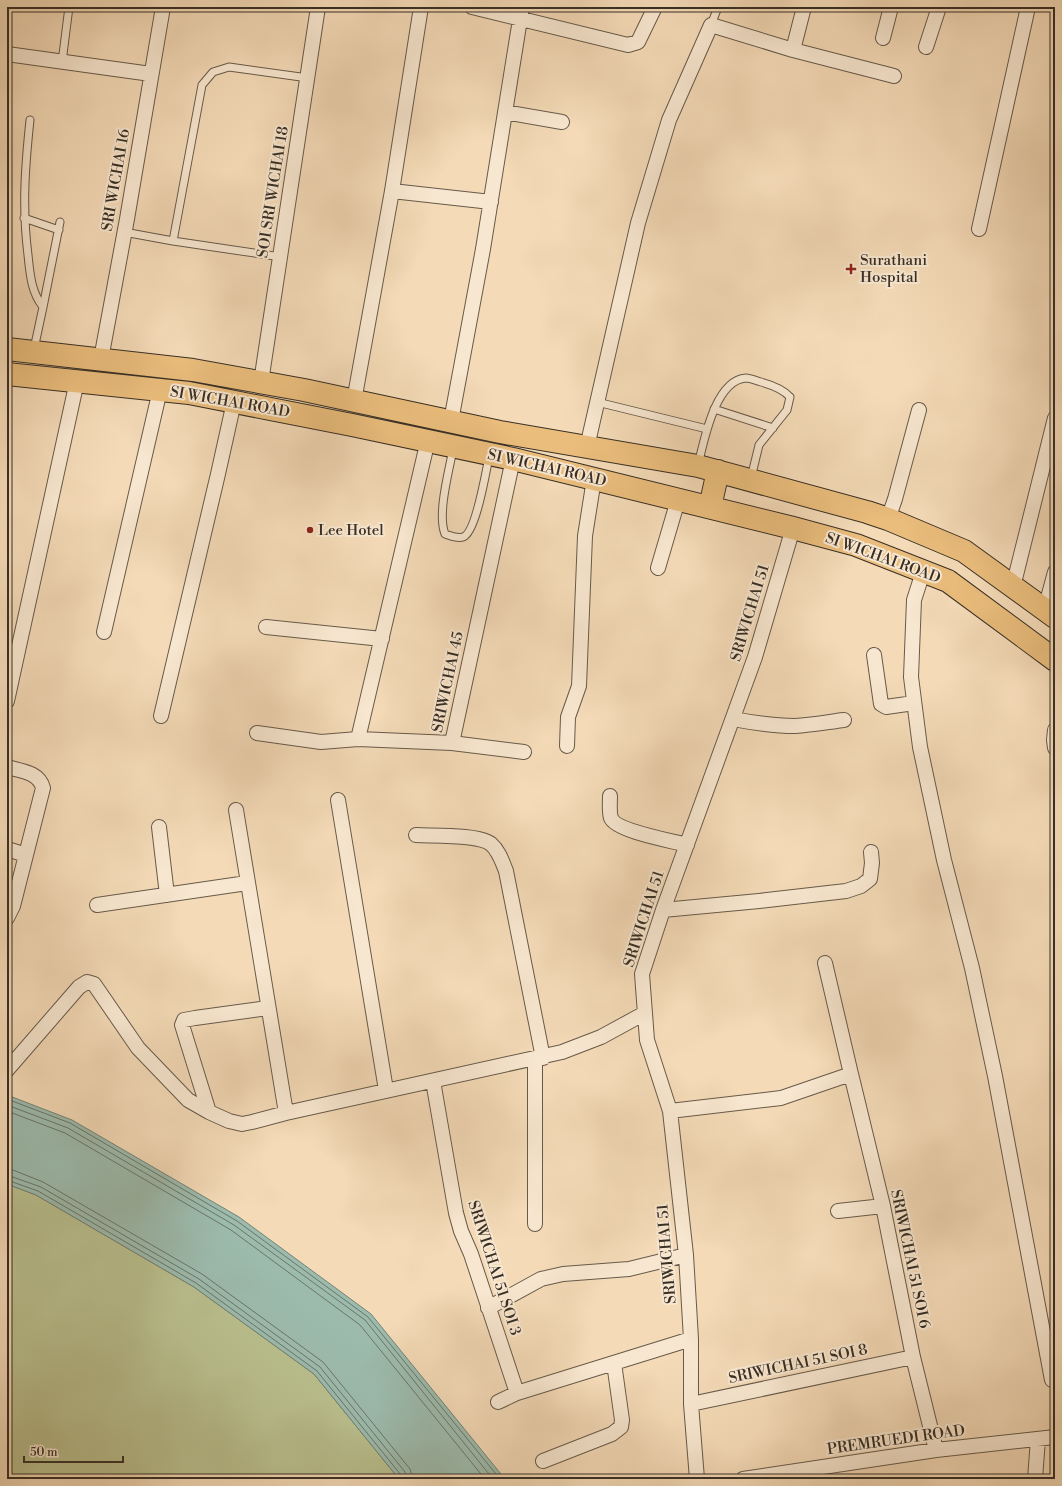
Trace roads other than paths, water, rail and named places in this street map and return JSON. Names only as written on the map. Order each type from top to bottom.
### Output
[{"type":"main road","name":"SI WICHAI ROAD","points":[[7,349],[193,370],[354,400],[500,432],[708,468],[888,519],[964,551],[1050,613]]},
{"type":"main road","name":"SI WICHAI ROAD","points":[[7,374],[189,393],[428,440],[710,507],[856,545],[948,581],[1055,660]]},
{"type":"main road","points":[[708,468],[710,507]]},
{"type":"street","name":"SRI WICHAI 16","points":[[101,360],[163,7]]},
{"type":"street","name":"SOI SRI WICHAI 18","points":[[262,382],[318,7]]},
{"type":"street","points":[[354,400],[392,191],[421,7]]},
{"type":"street","points":[[472,7],[521,13],[628,45],[638,42],[655,7]]},
{"type":"street","points":[[793,50],[804,7]]},
{"type":"street","points":[[883,38],[891,7]]},
{"type":"street","points":[[926,48],[939,7]]},
{"type":"street","points":[[979,229],[1028,7]]},
{"type":"street","points":[[451,422],[484,249],[521,13]]},
{"type":"street","points":[[587,447],[638,223],[669,120],[711,25],[793,50],[894,76]]},
{"type":"street","points":[[7,54],[151,74]]},
{"type":"street","points":[[505,112],[562,122]]},
{"type":"street","points":[[392,191],[491,202]]},
{"type":"street","points":[[7,701],[77,381]]},
{"type":"street","points":[[104,632],[160,390]]},
{"type":"street","points":[[161,716],[234,402]]},
{"type":"street","points":[[888,519],[895,499],[919,410]]},
{"type":"street","points":[[1013,587],[1055,418]]},
{"type":"street","points":[[358,739],[428,440]]},
{"type":"street","name":"SRIWICHAI 45","points":[[257,733],[321,742],[358,739],[452,743],[513,460]]},
{"type":"street","points":[[567,746],[568,717],[580,686],[585,536],[594,479]]},
{"type":"street","points":[[658,568],[678,500]]},
{"type":"street","name":"SRIWICHAI 51","points":[[697,1479],[691,1404],[691,1339],[686,1255],[670,1111],[647,1040],[642,974],[663,910],[755,657],[793,528]]},
{"type":"street","points":[[923,572],[914,600],[911,678],[921,754],[944,860],[972,968],[1052,1380]]},
{"type":"street","points":[[1050,613],[1055,572]]},
{"type":"street","points":[[266,626],[382,639]]},
{"type":"street","points":[[874,655],[881,704],[886,707],[914,703]]},
{"type":"street","points":[[733,719],[757,724],[778,726],[797,726],[844,720]]},
{"type":"street","points":[[1055,730],[1055,748]]},
{"type":"street","points":[[452,743],[524,752]]},
{"type":"street","points":[[7,767],[34,775],[42,784],[42,793],[26,855],[12,906],[7,918]]},
{"type":"street","points":[[610,796],[611,818],[616,824],[626,829],[687,845]]},
{"type":"street","points":[[338,800],[386,1090]]},
{"type":"street","points":[[236,810],[286,1113]]},
{"type":"street","points":[[159,827],[167,895]]},
{"type":"street","points":[[416,835],[478,838],[490,843],[499,853],[506,871],[539,1059],[535,1224]]},
{"type":"street","points":[[7,849],[26,855]]},
{"type":"street","points":[[663,910],[846,891],[861,886],[870,879],[872,862],[871,852]]},
{"type":"street","points":[[97,905],[247,883]]},
{"type":"street","name":"SRIWICHAI 51 SOI 6","points":[[825,963],[883,1206],[913,1357],[936,1450]]},
{"type":"street","points":[[7,1070],[80,987],[83,984],[90,983],[94,984],[138,1048],[188,1100],[229,1121],[242,1124],[386,1090],[539,1059],[581,1046],[645,1013]]},
{"type":"street","points":[[209,1112],[182,1025],[184,1020],[268,1008]]},
{"type":"street","points":[[670,1111],[781,1098],[851,1074]]},
{"type":"street","name":"SRIWICHAI 51 SOI 3","points":[[433,1080],[456,1212],[461,1231],[471,1254],[517,1393]]},
{"type":"street","points":[[838,1211],[883,1206]]},
{"type":"street","points":[[488,1308],[541,1279],[563,1274],[629,1269],[686,1255]]},
{"type":"street","points":[[498,1402],[517,1393],[691,1339]]},
{"type":"street","name":"SRIWICHAI 51 SOI 8","points":[[691,1404],[913,1357]]},
{"type":"street","points":[[543,1461],[612,1434],[620,1427],[622,1420],[614,1363]]},
{"type":"street","name":"PREMRUEDI ROAD","points":[[743,1479],[936,1450],[1055,1437]]},
{"type":"street","points":[[1035,1479],[1038,1439]]},
{"type":"lane","points":[[62,62],[69,7]]},
{"type":"lane","points":[[711,25],[718,7]]},
{"type":"lane","points":[[172,241],[202,85],[213,72],[229,67],[308,78]]},
{"type":"lane","points":[[30,120],[25,170],[24,218],[30,274],[34,292],[43,306]]},
{"type":"lane","points":[[24,218],[59,230]]},
{"type":"lane","points":[[34,352],[60,222]]},
{"type":"lane","points":[[124,232],[172,241],[281,256]]},
{"type":"lane","points":[[708,468],[707,429],[714,408],[726,389],[736,381],[746,378],[763,382],[785,391],[790,397],[787,410],[763,438],[759,445],[751,480]]},
{"type":"lane","points":[[597,402],[707,429]]},
{"type":"lane","points":[[714,408],[773,428]]},
{"type":"lane","points":[[454,446],[442,510],[442,526],[445,534],[454,538],[463,537],[468,534],[473,524],[489,455]]},
{"type":"water","points":[[7,1095],[72,1120],[239,1217],[371,1314],[505,1479],[399,1479],[314,1374],[194,1287],[36,1195],[7,1184]]},
{"type":"place","name":"Surathani Hospital","points":[[851,269]]},
{"type":"place","name":"Lee Hotel","points":[[310,530]]}]
